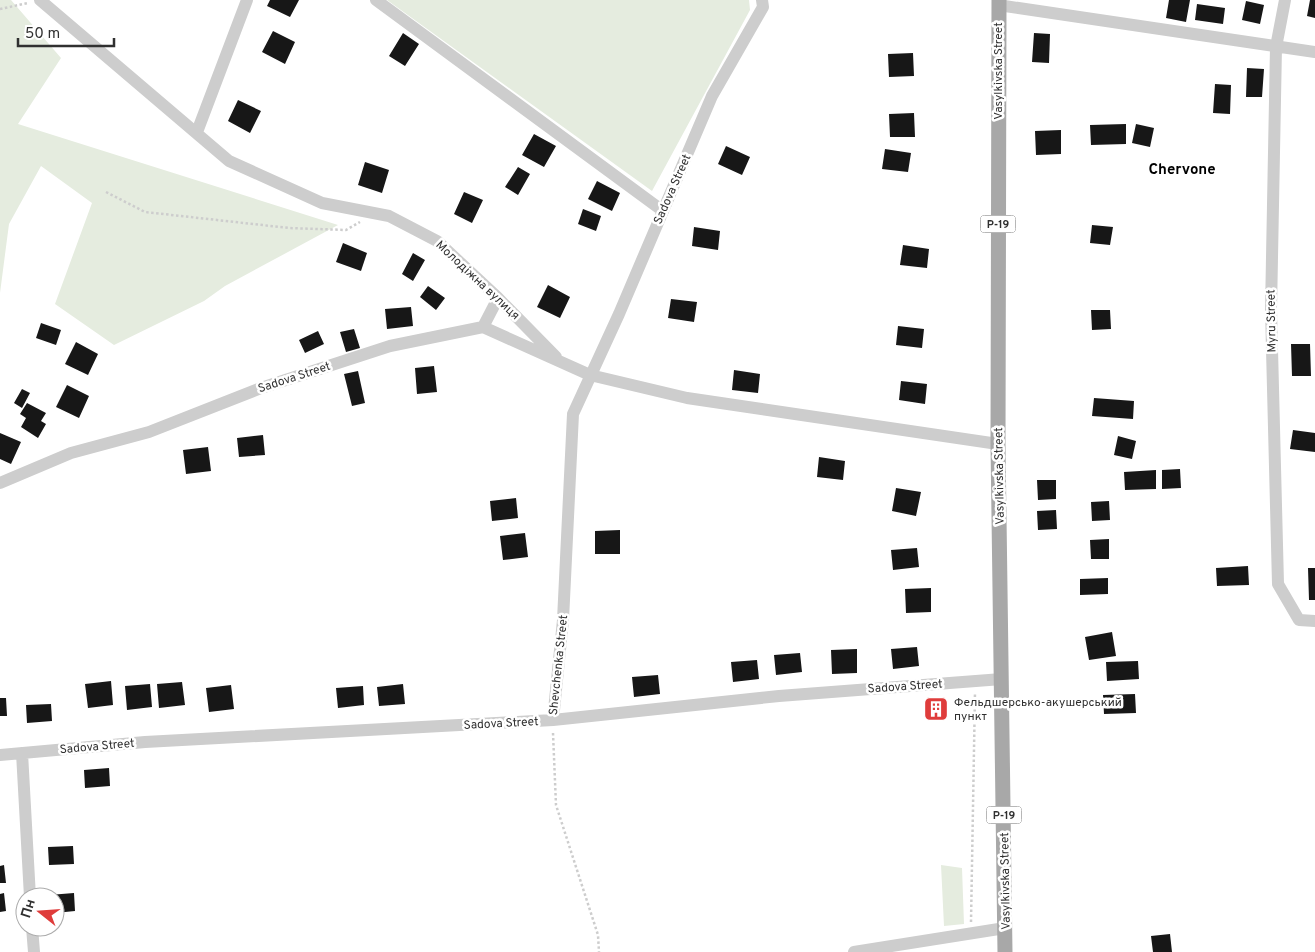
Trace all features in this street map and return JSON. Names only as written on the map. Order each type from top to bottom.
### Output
[{"type":"main road","name":"Vasylkivska Street","points":[[998,2],[998,444],[1005,952]]},
{"type":"street","name":"Молодіжна вулиця","points":[[40,0],[229,161],[322,203],[389,216],[437,241],[498,298],[559,360]]},
{"type":"street","points":[[197,132],[247,0]]},
{"type":"street","points":[[376,0],[663,211]]},
{"type":"street","name":"Myru Street","points":[[1285,0],[1276,47],[1270,310],[1278,584],[1299,620],[1315,621]]},
{"type":"street","points":[[998,2],[1315,52]]},
{"type":"street","name":"Sadova Street","points":[[590,375],[619,314],[712,96],[762,4]]},
{"type":"street","points":[[498,298],[483,327],[590,375],[687,398],[998,444]]},
{"type":"street","name":"Sadova Street","points":[[0,483],[72,453],[149,432],[261,388],[390,346],[483,327]]},
{"type":"street","name":"Shevchenka Street","points":[[553,720],[563,620],[573,414],[590,375]]},
{"type":"street","name":"Sadova Street","points":[[0,755],[145,742],[553,720],[779,696],[1002,679]]},
{"type":"street","points":[[22,753],[29,887]]},
{"type":"street","points":[[854,952],[907,948],[971,933],[1005,928]]},
{"type":"street","points":[[33,937],[34,952]]},
{"type":"path","points":[[0,10],[40,0]]},
{"type":"path","points":[[106,192],[145,212],[289,228],[346,230],[377,214]]},
{"type":"path","points":[[971,933],[975,681]]},
{"type":"path","name":"Shevchenka Street","points":[[553,720],[556,805],[598,935],[598,952]]},
{"type":"shaded area","points":[[0,0],[11,0],[61,58],[18,124],[338,225],[225,286],[204,301],[114,345],[55,304],[92,203],[41,166],[9,224],[0,293]]},
{"type":"shaded area","points":[[387,0],[749,0],[750,10],[652,191]]},
{"type":"shaded area","points":[[941,865],[962,868],[964,924],[944,926]]},
{"type":"building","points":[[270,0],[299,0],[290,17],[267,6]]},
{"type":"building","points":[[1169,0],[1190,0],[1186,22],[1166,18]]},
{"type":"building","points":[[1310,0],[1315,0],[1315,18],[1307,16]]},
{"type":"building","points":[[1246,1],[1264,5],[1260,24],[1242,20]]},
{"type":"building","points":[[1197,4],[1225,8],[1223,24],[1195,20]]},
{"type":"building","points":[[273,31],[295,42],[285,64],[262,52]]},
{"type":"building","points":[[403,33],[419,44],[405,66],[389,56]]},
{"type":"building","points":[[1034,33],[1050,34],[1049,63],[1032,62]]},
{"type":"building","points":[[913,53],[914,76],[889,77],[888,54]]},
{"type":"building","points":[[1247,68],[1264,69],[1262,97],[1246,97]]},
{"type":"building","points":[[1215,84],[1231,85],[1230,114],[1213,113]]},
{"type":"building","points":[[238,100],[261,111],[250,133],[228,121]]},
{"type":"building","points":[[914,113],[915,137],[890,137],[889,114]]},
{"type":"building","points":[[1126,124],[1126,144],[1091,145],[1090,125]]},
{"type":"building","points":[[1136,124],[1154,128],[1150,147],[1132,143]]},
{"type":"building","points":[[1061,130],[1061,154],[1036,155],[1035,131]]},
{"type":"building","points":[[534,134],[556,146],[544,167],[522,155]]},
{"type":"building","points":[[726,146],[750,157],[742,175],[718,164]]},
{"type":"building","points":[[885,149],[911,153],[908,172],[882,169]]},
{"type":"building","points":[[365,162],[389,170],[382,193],[358,185]]},
{"type":"building","points":[[518,167],[530,174],[518,195],[505,187]]},
{"type":"building","points":[[597,181],[620,193],[612,211],[588,199]]},
{"type":"building","points":[[464,192],[483,200],[472,223],[454,214]]},
{"type":"building","points":[[583,209],[601,216],[596,231],[578,224]]},
{"type":"building","points":[[1092,225],[1113,227],[1110,245],[1090,243]]},
{"type":"building","points":[[694,227],[720,231],[718,250],[692,246]]},
{"type":"building","points":[[343,243],[367,253],[361,271],[336,262]]},
{"type":"building","points":[[903,245],[929,249],[927,268],[900,265]]},
{"type":"building","points":[[413,253],[425,260],[413,281],[402,274]]},
{"type":"building","points":[[548,285],[570,297],[560,318],[537,307]]},
{"type":"building","points":[[428,286],[445,298],[436,310],[420,297]]},
{"type":"building","points":[[671,299],[697,302],[694,322],[668,318]]},
{"type":"building","points":[[411,307],[413,326],[387,329],[385,309]]},
{"type":"building","points":[[1091,310],[1110,310],[1111,329],[1092,330]]},
{"type":"building","points":[[41,323],[61,330],[56,345],[36,338]]},
{"type":"building","points":[[898,326],[924,329],[922,348],[896,345]]},
{"type":"building","points":[[354,329],[360,348],[346,352],[340,332]]},
{"type":"building","points":[[318,331],[324,344],[305,353],[299,340]]},
{"type":"building","points":[[76,342],[98,354],[88,375],[65,364]]},
{"type":"building","points":[[1291,344],[1310,344],[1311,376],[1292,376]]},
{"type":"building","points":[[434,366],[437,392],[417,394],[415,368]]},
{"type":"building","points":[[734,370],[760,374],[758,393],[732,390]]},
{"type":"building","points":[[358,371],[365,403],[352,406],[344,374]]},
{"type":"building","points":[[901,381],[927,384],[925,404],[899,400]]},
{"type":"building","points":[[67,385],[89,396],[79,418],[56,407]]},
{"type":"building","points":[[22,389],[30,393],[22,408],[14,403]]},
{"type":"building","points":[[1094,398],[1134,401],[1133,419],[1092,416]]},
{"type":"building","points":[[27,403],[46,413],[41,421],[46,424],[38,438],[21,427],[26,418],[20,414]]},
{"type":"building","points":[[1293,430],[1315,433],[1315,452],[1290,449]]},
{"type":"building","points":[[0,433],[21,442],[11,464],[0,459]]},
{"type":"building","points":[[263,435],[265,455],[239,457],[237,438]]},
{"type":"building","points":[[1118,436],[1136,441],[1132,459],[1114,455]]},
{"type":"building","points":[[208,447],[211,471],[186,474],[183,450]]},
{"type":"building","points":[[819,457],[845,461],[843,480],[817,477]]},
{"type":"building","points":[[1180,469],[1181,488],[1162,489],[1162,470]]},
{"type":"building","points":[[1156,470],[1156,489],[1125,490],[1124,472]]},
{"type":"building","points":[[1037,480],[1056,480],[1056,499],[1038,500]]},
{"type":"building","points":[[896,488],[921,492],[916,516],[892,511]]},
{"type":"building","points":[[516,498],[518,518],[492,521],[490,501]]},
{"type":"building","points":[[1109,501],[1110,520],[1092,521],[1091,502]]},
{"type":"building","points":[[1056,510],[1057,529],[1038,530],[1037,511]]},
{"type":"building","points":[[620,530],[620,554],[595,554],[595,531]]},
{"type":"building","points":[[525,533],[528,557],[503,560],[500,536]]},
{"type":"building","points":[[1109,539],[1109,559],[1091,559],[1090,540]]},
{"type":"building","points":[[917,548],[919,567],[893,570],[891,550]]},
{"type":"building","points":[[1248,566],[1249,585],[1217,586],[1216,568]]},
{"type":"building","points":[[1308,568],[1315,568],[1315,600],[1309,600]]},
{"type":"building","points":[[1108,578],[1108,594],[1080,595],[1080,579]]},
{"type":"building","points":[[931,588],[931,612],[906,613],[905,589]]},
{"type":"building","points":[[1112,632],[1116,656],[1089,660],[1085,637]]},
{"type":"building","points":[[917,647],[919,666],[893,669],[891,649]]},
{"type":"building","points":[[857,649],[857,673],[832,674],[831,650]]},
{"type":"building","points":[[800,653],[802,672],[776,675],[774,655]]},
{"type":"building","points":[[757,660],[759,679],[733,682],[731,662]]},
{"type":"building","points":[[1138,661],[1139,679],[1107,681],[1106,662]]},
{"type":"building","points":[[658,675],[660,694],[634,697],[632,677]]},
{"type":"building","points":[[111,681],[113,705],[88,708],[85,684]]},
{"type":"building","points":[[182,682],[185,705],[159,708],[157,684]]},
{"type":"building","points":[[150,684],[152,707],[127,710],[125,686]]},
{"type":"building","points":[[403,684],[405,704],[379,706],[377,687]]},
{"type":"building","points":[[231,685],[234,709],[209,712],[206,688]]},
{"type":"building","points":[[363,686],[364,705],[338,708],[336,688]]},
{"type":"building","points":[[1135,694],[1136,713],[1104,714],[1103,695]]},
{"type":"building","points":[[0,698],[6,698],[7,716],[0,716]]},
{"type":"building","name":"Фельдшерсько-акушерський пункт","points":[[930,698],[943,698],[943,719],[929,719]]},
{"type":"building","points":[[51,704],[52,721],[27,723],[26,705]]},
{"type":"building","points":[[109,768],[110,786],[85,788],[84,770]]},
{"type":"building","points":[[73,846],[74,864],[49,865],[48,847]]},
{"type":"building","points":[[4,865],[6,883],[0,883],[0,866]]},
{"type":"building","points":[[4,893],[6,911],[0,912],[0,894]]},
{"type":"building","points":[[74,893],[75,911],[65,912],[65,894]]},
{"type":"building","points":[[1170,934],[1172,952],[1153,952],[1151,936]]},
{"type":"place","name":"Фельдшерсько-акушерський пункт","points":[[936,709]]},
{"type":"district","name":"Chervone","points":[[1182,169]]}]
